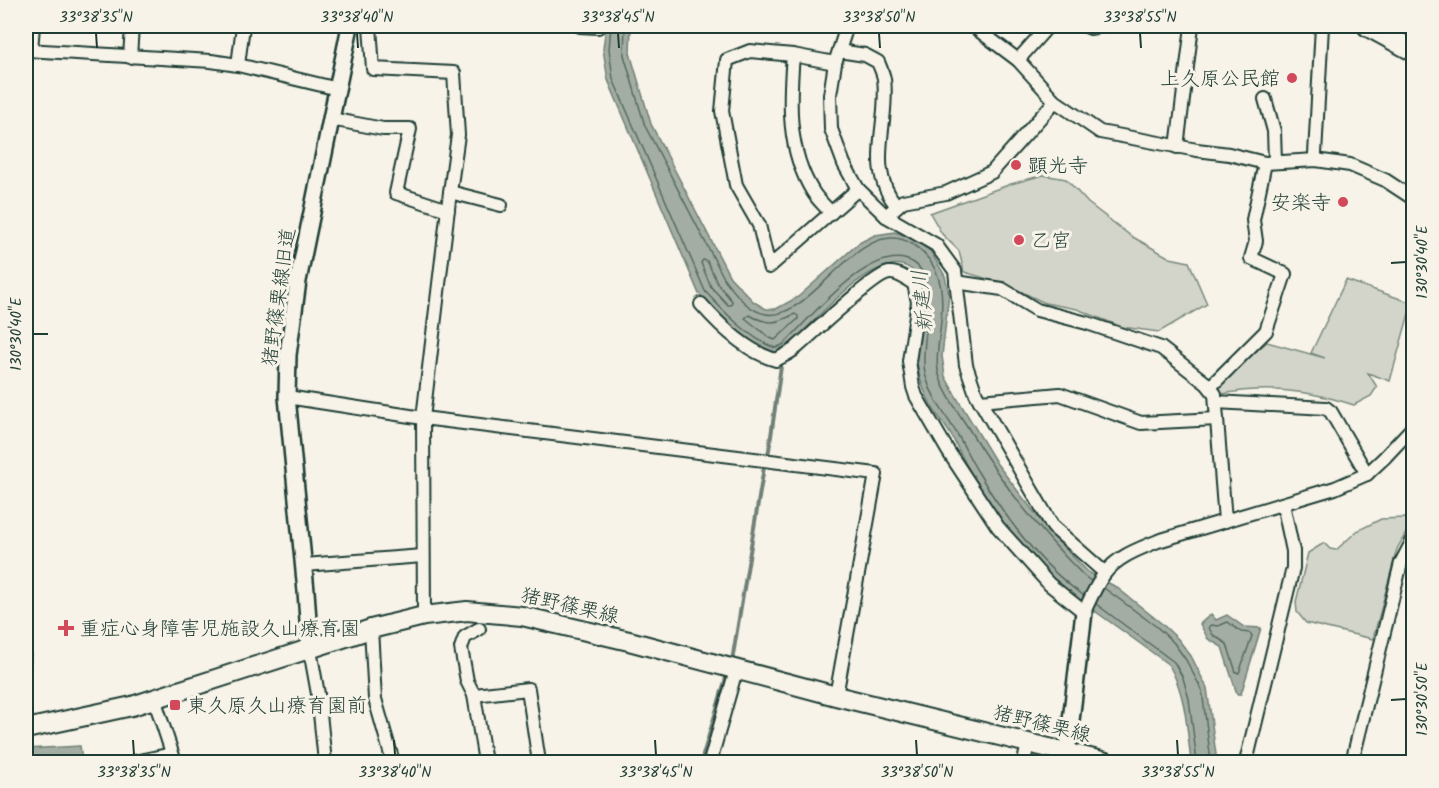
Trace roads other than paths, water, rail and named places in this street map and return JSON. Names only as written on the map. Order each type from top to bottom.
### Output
[{"type":"main road","points":[[1368,26],[1413,51]]},
{"type":"main road","name":"猪野篠栗線","points":[[26,729],[132,706],[371,629],[424,616],[467,611],[522,616],[629,641],[836,696],[1028,743],[1067,757],[1106,762]]},
{"type":"street","points":[[33,26],[28,50],[238,65],[338,89]]},
{"type":"street","points":[[130,57],[132,26]]},
{"type":"street","points":[[238,65],[243,26]]},
{"type":"street","name":"猪野篠栗線旧道","points":[[310,650],[287,397],[288,355],[298,281],[350,26]]},
{"type":"street","points":[[370,26],[373,69],[454,73],[458,135],[423,418],[424,616]]},
{"type":"street","points":[[580,26],[598,27]]},
{"type":"street","points":[[847,26],[837,57],[830,95],[831,129],[844,165],[858,189],[886,216],[936,245],[955,271],[966,365],[980,401],[1053,526],[1105,573]]},
{"type":"street","points":[[973,26],[1018,60],[1055,101],[1100,132],[1270,162],[1316,160],[1350,165],[1384,180],[1413,199]]},
{"type":"street","points":[[1018,60],[1048,26]]},
{"type":"street","points":[[1086,26],[1091,28],[1101,26]]},
{"type":"street","points":[[1177,147],[1192,26]]},
{"type":"street","points":[[1316,160],[1322,26]]},
{"type":"street","points":[[858,189],[769,267],[759,225],[736,185],[722,111],[727,60],[750,51],[837,57],[865,55],[878,62],[884,77],[885,98],[879,162],[882,182],[890,199],[897,206]]},
{"type":"street","points":[[793,55],[789,104],[792,135],[799,160],[813,192],[831,213]]},
{"type":"street","points":[[1210,387],[1266,331],[1285,274],[1251,258],[1256,241],[1253,220],[1270,162],[1274,131],[1265,99]]},
{"type":"street","points":[[886,216],[903,201],[946,193],[992,172],[1055,101]]},
{"type":"street","points":[[331,119],[383,129],[410,129],[396,192],[448,210]]},
{"type":"street","points":[[450,192],[501,205]]},
{"type":"street","points":[[701,304],[716,321],[760,356],[776,360],[794,349],[876,279],[888,273],[901,275],[914,284],[918,302],[909,361],[916,396],[948,451],[998,527],[1049,584],[1084,612]]},
{"type":"street","points":[[956,282],[1002,289],[1037,310],[1087,323],[1161,348],[1210,387],[1215,394],[1216,402],[1225,521]]},
{"type":"street","points":[[980,401],[1060,394],[1141,423],[1217,419]]},
{"type":"street","points":[[287,397],[423,418],[876,474],[836,696]]},
{"type":"street","points":[[1216,402],[1326,408],[1331,412],[1367,474]]},
{"type":"street","points":[[1067,757],[1084,612],[1105,573],[1120,559],[1136,550],[1335,488],[1367,474],[1413,426]]},
{"type":"street","points":[[1246,762],[1293,568],[1293,551],[1283,504]]},
{"type":"street","points":[[1352,762],[1401,563],[1413,538]]},
{"type":"street","points":[[304,565],[423,556]]},
{"type":"street","points":[[371,629],[375,699],[393,762]]},
{"type":"street","points":[[479,629],[465,637],[461,648],[467,681],[474,695],[485,762]]},
{"type":"street","points":[[310,650],[318,694],[325,762]]},
{"type":"street","points":[[710,762],[736,670]]},
{"type":"street","points":[[474,695],[528,689],[539,762]]},
{"type":"street","points":[[134,762],[173,758],[154,698]]},
{"type":"street","points":[[1024,762],[1028,743]]},
{"type":"water","name":"新建川","points":[[606,26],[631,26],[630,53],[651,124],[730,277],[754,302],[766,309],[776,309],[798,297],[859,243],[875,235],[895,232],[913,238],[931,252],[945,276],[949,294],[942,356],[945,376],[957,398],[997,464],[1051,534],[1088,572],[1116,587],[1161,623],[1178,639],[1191,656],[1207,688],[1217,762],[1191,762],[1182,700],[1169,665],[1070,594],[1049,576],[1013,535],[981,490],[951,435],[931,405],[921,380],[917,344],[922,295],[918,277],[912,270],[898,264],[882,268],[863,277],[827,307],[787,349],[777,354],[744,338],[699,294],[608,80],[603,49]]},
{"type":"water","points":[[1211,614],[1216,620],[1227,615],[1244,627],[1261,628],[1241,694],[1237,694],[1222,647],[1208,639],[1200,624]]},
{"type":"water","points":[[80,746],[82,762],[26,762],[26,749]]},
{"type":"waterway","points":[[732,661],[764,467],[769,450],[780,362]]},
{"type":"waterway","points":[[701,762],[728,671]]},
{"type":"place","name":"上久原公民館","points":[[1292,78]]},
{"type":"place","name":"顕光寺","points":[[1016,165]]},
{"type":"place","name":"安楽寺","points":[[1343,202]]},
{"type":"place","name":"乙宮","points":[[1019,240]]},
{"type":"place","name":"重症心身障害児施設久山療育園","points":[[66,628]]},
{"type":"place","name":"東久原久山療育園前","points":[[175,705]]}]
